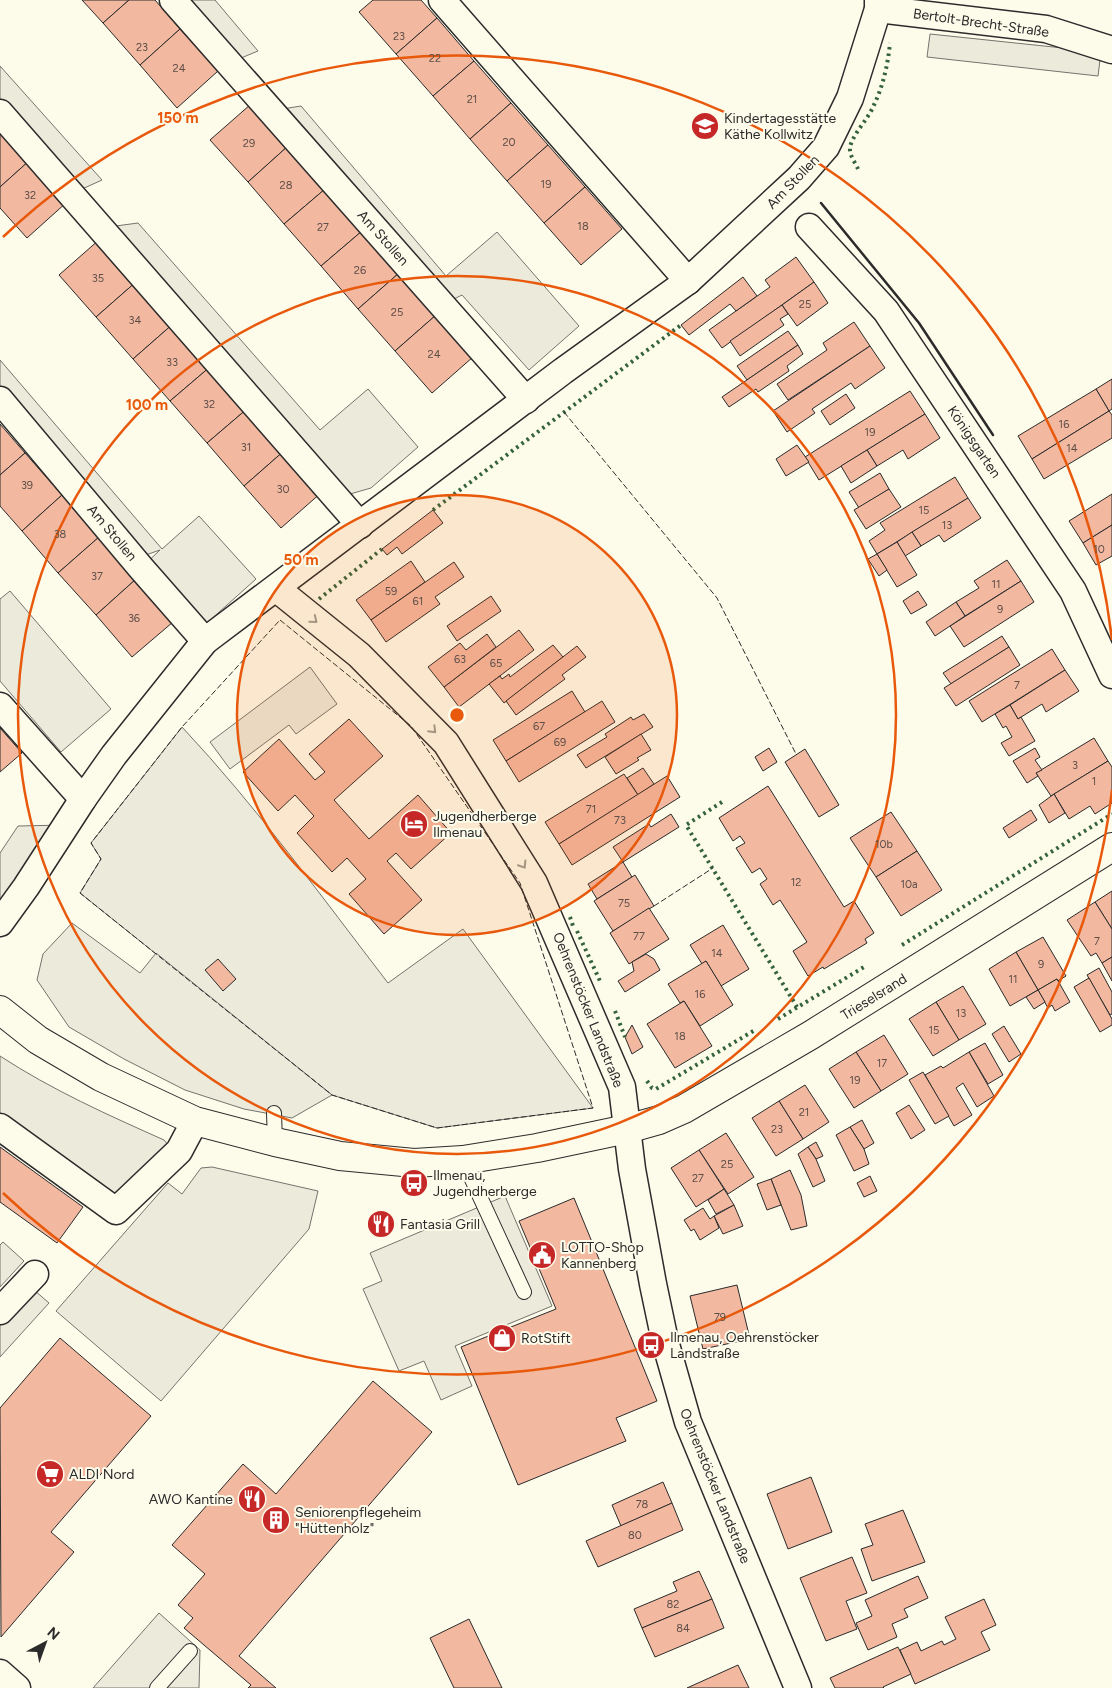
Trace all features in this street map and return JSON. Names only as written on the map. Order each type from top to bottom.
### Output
[{"type":"street","name":"Am Stollen","points":[[173,0],[526,400]]},
{"type":"street","points":[[442,0],[688,281]]},
{"type":"street","name":"Am Stollen","points":[[0,923],[26,887],[83,799],[142,720],[205,641],[688,281],[779,199],[826,147],[850,98],[878,5]]},
{"type":"street","name":"Bertolt-Brecht-Straße","points":[[878,5],[1046,30],[1112,50]]},
{"type":"street","points":[[0,113],[360,525]]},
{"type":"street","name":"Königsgarten","points":[[809,227],[886,312],[897,328],[1074,591],[1112,676]]},
{"type":"street","name":"Am Stollen","points":[[0,400],[205,641]]},
{"type":"street","name":"Oehrenstöcker Landstraße","points":[[277,589],[358,655],[446,743],[534,883],[589,1006],[622,1087],[652,1284],[665,1340],[688,1422],[798,1688]]},
{"type":"street","points":[[0,706],[83,799]]},
{"type":"street","name":"Trieselsrand","points":[[0,1010],[38,1040],[101,1076],[195,1120],[275,1142],[340,1156],[414,1163],[463,1160],[537,1148],[627,1129],[659,1120],[684,1109],[802,1040],[1112,847]]},
{"type":"street","points":[[0,1127],[116,1211],[179,1151],[195,1120]]},
{"type":"street","points":[[0,1311],[34,1274]]},
{"type":"street","points":[[0,1673],[17,1688]]},
{"type":"lane","points":[[274,1113],[275,1142]]},
{"type":"lane","points":[[463,1160],[524,1292]]},
{"type":"lane","points":[[157,1688],[190,1651]]},
{"type":"shaded area","points":[[173,0],[215,0],[258,51],[229,63]]},
{"type":"shaded area","points":[[930,34],[1101,52],[1098,76],[927,57]]},
{"type":"shaded area","points":[[0,66],[102,180],[71,194],[0,113]]},
{"type":"shaded area","points":[[301,106],[446,276],[497,232],[579,326],[529,370],[462,295],[442,305],[270,111]]},
{"type":"shaded area","points":[[138,223],[320,430],[368,389],[418,447],[371,488],[336,498],[101,228]]},
{"type":"shaded area","points":[[0,360],[162,549],[199,516],[256,579],[198,631],[141,568],[160,550],[134,559],[0,400]]},
{"type":"shaded area","points":[[10,591],[111,709],[61,752],[0,681],[0,599]]},
{"type":"shaded area","points":[[310,667],[337,704],[296,734],[289,725],[230,769],[210,742]]},
{"type":"shaded area","points":[[182,727],[210,757],[262,820],[388,983],[463,929],[593,1108],[437,1128],[332,1095],[80,893],[101,859],[91,843]]},
{"type":"shaded area","points":[[66,825],[0,921],[0,853],[18,826]]},
{"type":"shaded area","points":[[72,923],[140,973],[156,953],[332,1095],[292,1118],[244,1109],[185,1090],[124,1059],[69,1027],[37,980],[43,954]]},
{"type":"shaded area","points":[[0,1056],[60,1091],[164,1140],[169,1146],[125,1192],[114,1195],[0,1117]]},
{"type":"shaded area","points":[[212,1167],[318,1191],[309,1229],[161,1401],[56,1311],[168,1183],[182,1194],[201,1168]]},
{"type":"shaded area","points":[[505,1196],[552,1306],[455,1346],[472,1386],[441,1400],[424,1361],[399,1371],[363,1289],[382,1281],[370,1253]]},
{"type":"shaded area","points":[[3,1242],[24,1261],[0,1287],[0,1245]]},
{"type":"shaded area","points":[[26,1283],[49,1303],[0,1357],[0,1311]]},
{"type":"shaded area","points":[[159,1613],[200,1650],[199,1688],[93,1688]]},
{"type":"building","points":[[82,0],[129,0],[103,23]]},
{"type":"building","points":[[129,0],[155,0],[180,29],[140,65],[103,23]]},
{"type":"building","points":[[373,0],[421,0],[437,18],[396,54],[359,12]]},
{"type":"building","points":[[437,18],[474,61],[433,96],[396,54]]},
{"type":"building","points":[[180,29],[218,71],[177,108],[140,65]]},
{"type":"building","points":[[474,61],[511,103],[470,139],[433,96]]},
{"type":"building","points":[[511,103],[548,145],[507,181],[470,139]]},
{"type":"building","points":[[251,104],[288,146],[248,182],[210,140]]},
{"type":"building","points":[[0,126],[30,160],[0,187]]},
{"type":"building","points":[[548,145],[585,187],[544,223],[507,181]]},
{"type":"building","points":[[288,146],[325,189],[284,224],[248,182]]},
{"type":"building","points":[[30,160],[67,202],[27,238],[0,208],[0,187]]},
{"type":"building","points":[[585,187],[622,229],[581,265],[544,223]]},
{"type":"building","points":[[325,189],[362,231],[321,266],[284,224]]},
{"type":"building","points":[[362,231],[399,273],[358,309],[321,266]]},
{"type":"building","points":[[100,239],[137,281],[96,317],[59,275]]},
{"type":"building","points":[[796,257],[814,282],[722,348],[709,330],[770,287],[765,280]]},
{"type":"building","points":[[399,273],[436,315],[395,351],[358,309]]},
{"type":"building","points":[[743,277],[757,296],[736,311],[730,304],[689,335],[681,325]]},
{"type":"building","points":[[137,281],[174,323],[133,359],[96,317]]},
{"type":"building","points":[[814,282],[828,303],[797,326],[782,305]]},
{"type":"building","points":[[782,305],[788,314],[780,319],[784,325],[740,356],[730,341]]},
{"type":"building","points":[[436,315],[473,357],[432,393],[395,351]]},
{"type":"building","points":[[854,322],[870,346],[788,400],[777,384],[827,350],[823,343]]},
{"type":"building","points":[[174,323],[211,366],[170,401],[133,359]]},
{"type":"building","points":[[788,331],[798,345],[747,380],[737,366]]},
{"type":"building","points":[[798,345],[803,354],[787,366],[789,371],[758,392],[756,389],[729,407],[722,397]]},
{"type":"building","points":[[870,346],[885,368],[855,389],[851,383],[812,409],[815,413],[787,432],[773,411]]},
{"type":"building","points":[[211,366],[248,408],[207,443],[170,401]]},
{"type":"building","points":[[1112,379],[1112,409],[1109,411],[1096,389]]},
{"type":"building","points":[[1096,389],[1109,411],[1032,459],[1018,436]]},
{"type":"building","points":[[910,391],[925,414],[819,480],[805,457]]},
{"type":"building","points":[[846,394],[855,408],[830,425],[821,411]]},
{"type":"building","points":[[248,408],[285,450],[244,486],[207,443]]},
{"type":"building","points":[[1109,411],[1112,415],[1112,438],[1044,479],[1032,459]]},
{"type":"building","points":[[925,414],[940,438],[908,459],[903,450],[877,466],[867,450]]},
{"type":"building","points":[[0,424],[25,453],[0,475]]},
{"type":"building","points":[[797,445],[809,462],[786,476],[776,459]]},
{"type":"building","points":[[285,450],[322,492],[281,528],[244,486]]},
{"type":"building","points":[[867,450],[877,466],[851,483],[841,466]]},
{"type":"building","points":[[25,453],[62,495],[22,531],[0,506],[0,475]]},
{"type":"building","points":[[880,473],[889,489],[859,508],[849,492]]},
{"type":"building","points":[[955,477],[968,498],[877,554],[869,541],[885,530],[880,523]]},
{"type":"building","points":[[889,489],[901,507],[866,529],[854,510]]},
{"type":"building","points":[[1112,494],[1112,525],[1083,543],[1069,521]]},
{"type":"building","points":[[62,495],[99,537],[58,573],[22,531]]},
{"type":"building","points":[[968,498],[981,518],[944,542],[939,535],[921,546],[912,532]]},
{"type":"building","points":[[433,510],[443,523],[402,554],[397,547],[387,555],[382,549]]},
{"type":"building","points":[[1112,525],[1112,556],[1096,565],[1083,543]]},
{"type":"building","points":[[912,532],[921,546],[905,556],[897,542]]},
{"type":"building","points":[[99,537],[136,579],[96,615],[58,573]]},
{"type":"building","points":[[897,542],[917,575],[897,587],[877,554]]},
{"type":"building","points":[[877,554],[887,570],[879,576],[868,559]]},
{"type":"building","points":[[1007,560],[1021,581],[965,616],[956,602],[979,588],[974,581]]},
{"type":"building","points":[[411,561],[425,582],[371,620],[356,600]]},
{"type":"building","points":[[454,562],[464,577],[435,597],[440,604],[386,642],[371,620]]},
{"type":"building","points":[[136,579],[173,622],[132,657],[96,615]]},
{"type":"building","points":[[1021,581],[1034,602],[964,647],[950,626]]},
{"type":"building","points":[[918,591],[927,605],[911,614],[903,601]]},
{"type":"building","points":[[491,596],[501,611],[457,641],[447,626]]},
{"type":"building","points":[[956,602],[965,616],[935,636],[926,622]]},
{"type":"building","points":[[519,630],[534,650],[459,707],[444,687]]},
{"type":"building","points":[[487,634],[496,647],[444,687],[428,667],[460,643],[466,650]]},
{"type":"building","points":[[1002,636],[1009,647],[951,684],[943,673]]},
{"type":"building","points":[[553,645],[563,657],[504,703],[489,684],[500,676],[502,679],[509,674],[510,677]]},
{"type":"building","points":[[577,646],[586,657],[562,675],[565,679],[516,715],[506,701]]},
{"type":"building","points":[[1009,647],[1020,665],[956,706],[944,688]]},
{"type":"building","points":[[1052,649],[1065,670],[982,722],[969,701]]},
{"type":"building","points":[[1065,670],[1079,691],[1046,712],[1042,704],[1018,719],[1010,705]]},
{"type":"building","points":[[572,691],[585,712],[506,761],[493,740]]},
{"type":"building","points":[[602,701],[615,722],[519,782],[506,761]]},
{"type":"building","points":[[1010,705],[1018,719],[1021,717],[1035,741],[1009,756],[1001,743],[1012,737],[1006,726],[1003,728],[995,714]]},
{"type":"building","points":[[644,714],[653,727],[586,768],[577,755],[607,737],[605,734],[631,717],[633,720]]},
{"type":"building","name":"Jugendherberge Ilmenau","points":[[349,719],[383,756],[334,800],[369,839],[418,795],[451,833],[411,869],[396,853],[387,861],[422,900],[384,934],[349,894],[366,879],[347,858],[332,872],[297,833],[314,816],[295,795],[278,811],[243,772],[279,739],[315,780],[325,772],[309,754]]},
{"type":"building","points":[[0,728],[22,753],[0,772]]},
{"type":"building","points":[[641,734],[651,750],[616,774],[605,757]]},
{"type":"building","points":[[1094,738],[1108,761],[1051,796],[1036,773]]},
{"type":"building","points":[[769,748],[777,762],[763,771],[755,757]]},
{"type":"building","points":[[1035,748],[1040,757],[1035,760],[1042,770],[1036,773],[1038,776],[1027,783],[1013,761]]},
{"type":"building","points":[[805,749],[839,805],[819,817],[785,762]]},
{"type":"building","points":[[1108,761],[1112,767],[1112,803],[1095,814],[1090,806],[1069,819],[1054,794]]},
{"type":"building","points":[[643,768],[654,784],[638,795],[627,778]]},
{"type":"building","points":[[624,774],[638,795],[559,844],[545,822]]},
{"type":"building","points":[[667,776],[680,797],[572,865],[559,844]]},
{"type":"building","points":[[768,786],[844,907],[854,901],[874,933],[865,939],[867,943],[824,969],[823,967],[808,976],[793,951],[807,942],[780,900],[773,905],[760,884],[767,879],[760,868],[752,873],[736,848],[745,843],[740,836],[733,841],[719,818]]},
{"type":"building","points":[[1054,794],[1065,813],[1049,823],[1039,805]]},
{"type":"building","points":[[1031,810],[1037,820],[1009,838],[1003,828]]},
{"type":"building","points":[[891,812],[917,851],[876,877],[850,838]]},
{"type":"building","points":[[671,814],[679,827],[623,862],[613,847],[649,824],[651,827]]},
{"type":"building","points":[[917,851],[942,890],[901,916],[876,877]]},
{"type":"building","points":[[623,862],[632,877],[597,899],[588,884]]},
{"type":"building","points":[[635,875],[654,906],[613,931],[594,901]]},
{"type":"building","points":[[1112,891],[1112,929],[1095,902]]},
{"type":"building","points":[[1095,902],[1112,929],[1112,957],[1102,963],[1096,953],[1091,956],[1067,920]]},
{"type":"building","points":[[649,908],[669,939],[629,964],[610,933]]},
{"type":"building","points":[[723,925],[749,969],[721,986],[706,961],[702,964],[690,945]]},
{"type":"building","points":[[1043,937],[1066,976],[1038,990],[1016,952]]},
{"type":"building","points":[[1016,952],[1038,990],[1010,1006],[989,969]]},
{"type":"building","points":[[646,954],[654,959],[660,970],[625,992],[618,981],[634,971],[632,962]]},
{"type":"building","points":[[1112,957],[1112,981],[1102,963]]},
{"type":"building","points":[[218,959],[236,979],[223,991],[205,970]]},
{"type":"building","points":[[706,961],[733,1005],[700,1026],[684,1001],[680,1003],[668,984]]},
{"type":"building","points":[[1099,968],[1112,992],[1112,1014],[1110,1015],[1087,975]]},
{"type":"building","points":[[1089,978],[1112,1019],[1112,1025],[1100,1032],[1074,987]]},
{"type":"building","points":[[1057,979],[1070,1002],[1055,1011],[1052,1005],[1048,1008],[1038,990]]},
{"type":"building","points":[[963,986],[986,1024],[959,1040],[936,1002]]},
{"type":"building","points":[[1038,990],[1045,1002],[1034,1009],[1026,997]]},
{"type":"building","points":[[684,1001],[712,1046],[675,1068],[647,1024]]},
{"type":"building","points":[[936,1002],[959,1040],[933,1056],[909,1019]]},
{"type":"building","points":[[632,1025],[643,1047],[632,1054],[625,1037]]},
{"type":"building","points":[[1004,1026],[1021,1054],[1009,1062],[992,1034]]},
{"type":"building","points":[[884,1035],[908,1074],[881,1091],[856,1052]]},
{"type":"building","points":[[985,1043],[1003,1075],[988,1084],[969,1052]]},
{"type":"building","points":[[856,1052],[881,1091],[854,1108],[829,1069]]},
{"type":"building","points":[[969,1052],[994,1096],[977,1107],[963,1083],[956,1088],[972,1115],[954,1126],[925,1075],[941,1066],[943,1068]]},
{"type":"building","points":[[923,1072],[949,1116],[935,1124],[909,1080]]},
{"type":"building","points":[[805,1085],[829,1122],[803,1139],[779,1101]]},
{"type":"building","points":[[779,1101],[803,1139],[776,1156],[752,1118]]},
{"type":"building","points":[[909,1105],[925,1130],[911,1139],[896,1113]]},
{"type":"building","points":[[862,1120],[874,1143],[864,1149],[850,1127]]},
{"type":"building","points":[[850,1127],[864,1149],[869,1164],[854,1171],[836,1135]]},
{"type":"building","points":[[726,1133],[754,1177],[728,1194],[699,1150]]},
{"type":"building","points":[[816,1142],[823,1156],[816,1159],[808,1147]]},
{"type":"building","points":[[0,1147],[83,1207],[57,1243],[0,1202]]},
{"type":"building","points":[[808,1147],[816,1159],[825,1181],[813,1187],[798,1154]]},
{"type":"building","points":[[699,1150],[724,1189],[696,1207],[671,1168]]},
{"type":"building","points":[[790,1170],[801,1195],[807,1226],[791,1230],[771,1179]]},
{"type":"building","points":[[870,1176],[877,1191],[864,1197],[857,1183]]},
{"type":"building","points":[[771,1179],[781,1205],[767,1210],[757,1184]]},
{"type":"building","points":[[724,1189],[734,1205],[716,1214],[708,1200]]},
{"type":"building","points":[[574,1198],[657,1401],[616,1418],[626,1441],[518,1485],[461,1347],[556,1309],[519,1221]]},
{"type":"building","points":[[734,1205],[743,1226],[723,1234],[714,1216]]},
{"type":"building","points":[[703,1208],[710,1219],[714,1216],[719,1228],[700,1240],[694,1229],[691,1231],[684,1220]]},
{"type":"building","name":"Fantasia Grill","points":[[387,1214],[393,1226],[376,1234],[370,1222]]},
{"type":"building","points":[[737,1285],[750,1339],[703,1349],[690,1296]]},
{"type":"building","name":"ALDI Nord","points":[[60,1338],[151,1416],[51,1532],[74,1552],[1,1637],[0,1408]]},
{"type":"building","name":"Seniorenpflegeheim \"Hüttenholz\"","points":[[373,1381],[432,1432],[239,1656],[276,1688],[248,1688],[251,1685],[184,1628],[193,1618],[178,1605],[205,1574],[172,1545],[243,1464],[276,1494]]},
{"type":"building","points":[[811,1477],[832,1532],[788,1549],[767,1494]]},
{"type":"building","points":[[663,1482],[672,1503],[621,1526],[612,1505]]},
{"type":"building","points":[[672,1503],[683,1530],[598,1567],[586,1541]]},
{"type":"building","points":[[903,1510],[925,1562],[872,1581],[861,1549],[873,1545],[865,1524]]},
{"type":"building","points":[[852,1557],[867,1593],[846,1601],[857,1629],[826,1641],[800,1578]]},
{"type":"building","points":[[699,1571],[712,1599],[642,1628],[634,1609],[677,1591],[673,1582]]},
{"type":"building","points":[[918,1576],[928,1598],[904,1609],[908,1617],[892,1624],[897,1637],[868,1650],[856,1623],[872,1616],[865,1600]]},
{"type":"building","points":[[712,1599],[724,1628],[655,1657],[642,1628]]},
{"type":"building","points":[[984,1599],[996,1625],[981,1632],[990,1650],[915,1684],[900,1650],[917,1642],[921,1651],[942,1641],[944,1645],[956,1639],[945,1617]]},
{"type":"building","points":[[469,1619],[502,1688],[454,1688],[430,1638]]},
{"type":"building","points":[[898,1647],[911,1674],[884,1688],[835,1688],[830,1678]]},
{"type":"building","points":[[738,1665],[749,1688],[687,1688]]},
{"type":"hedge","points":[[858,169],[851,156],[850,147],[854,137],[871,112],[880,92],[890,43]]},
{"type":"hedge","points":[[433,510],[681,325]]},
{"type":"hedge","points":[[319,599],[382,549]]},
{"type":"hedge","points":[[722,802],[686,825],[797,1007]]},
{"type":"hedge","points":[[902,945],[1112,814]]},
{"type":"hedge","points":[[570,917],[573,926]]},
{"type":"hedge","points":[[577,931],[600,981]]},
{"type":"hedge","points":[[778,1019],[864,967]]},
{"type":"hedge","points":[[615,1011],[625,1037]]},
{"type":"hedge","points":[[647,1081],[652,1088],[656,1089],[755,1030]]},
{"type":"fence","points":[[564,412],[717,598],[796,754]]},
{"type":"fence","points":[[280,620],[411,726],[520,883],[593,1108],[437,1128],[332,1095],[80,893],[101,859],[91,843],[182,727],[280,620]]},
{"type":"fence","points":[[654,906],[713,868]]},
{"type":"wall","points":[[821,203],[919,323],[993,435]]},
{"type":"place","name":"Kindertagesstätte Käthe Kollwitz","points":[[705,126]]},
{"type":"place","name":"Jugendherberge Ilmenau","points":[[414,824]]},
{"type":"place","name":"Ilmenau, Jugendherberge","points":[[414,1183]]},
{"type":"place","name":"Fantasia Grill","points":[[381,1224]]},
{"type":"place","name":"LOTTO-Shop Kannenberg","points":[[542,1255]]},
{"type":"place","name":"RotStift","points":[[502,1338]]},
{"type":"place","name":"Ilmenau, Oehrenstöcker Landstraße","points":[[651,1345]]},
{"type":"place","name":"ALDI Nord","points":[[50,1474]]},
{"type":"place","name":"AWO Kantine","points":[[252,1499]]},
{"type":"place","name":"Seniorenpflegeheim \"Hüttenholz\"","points":[[276,1520]]}]
